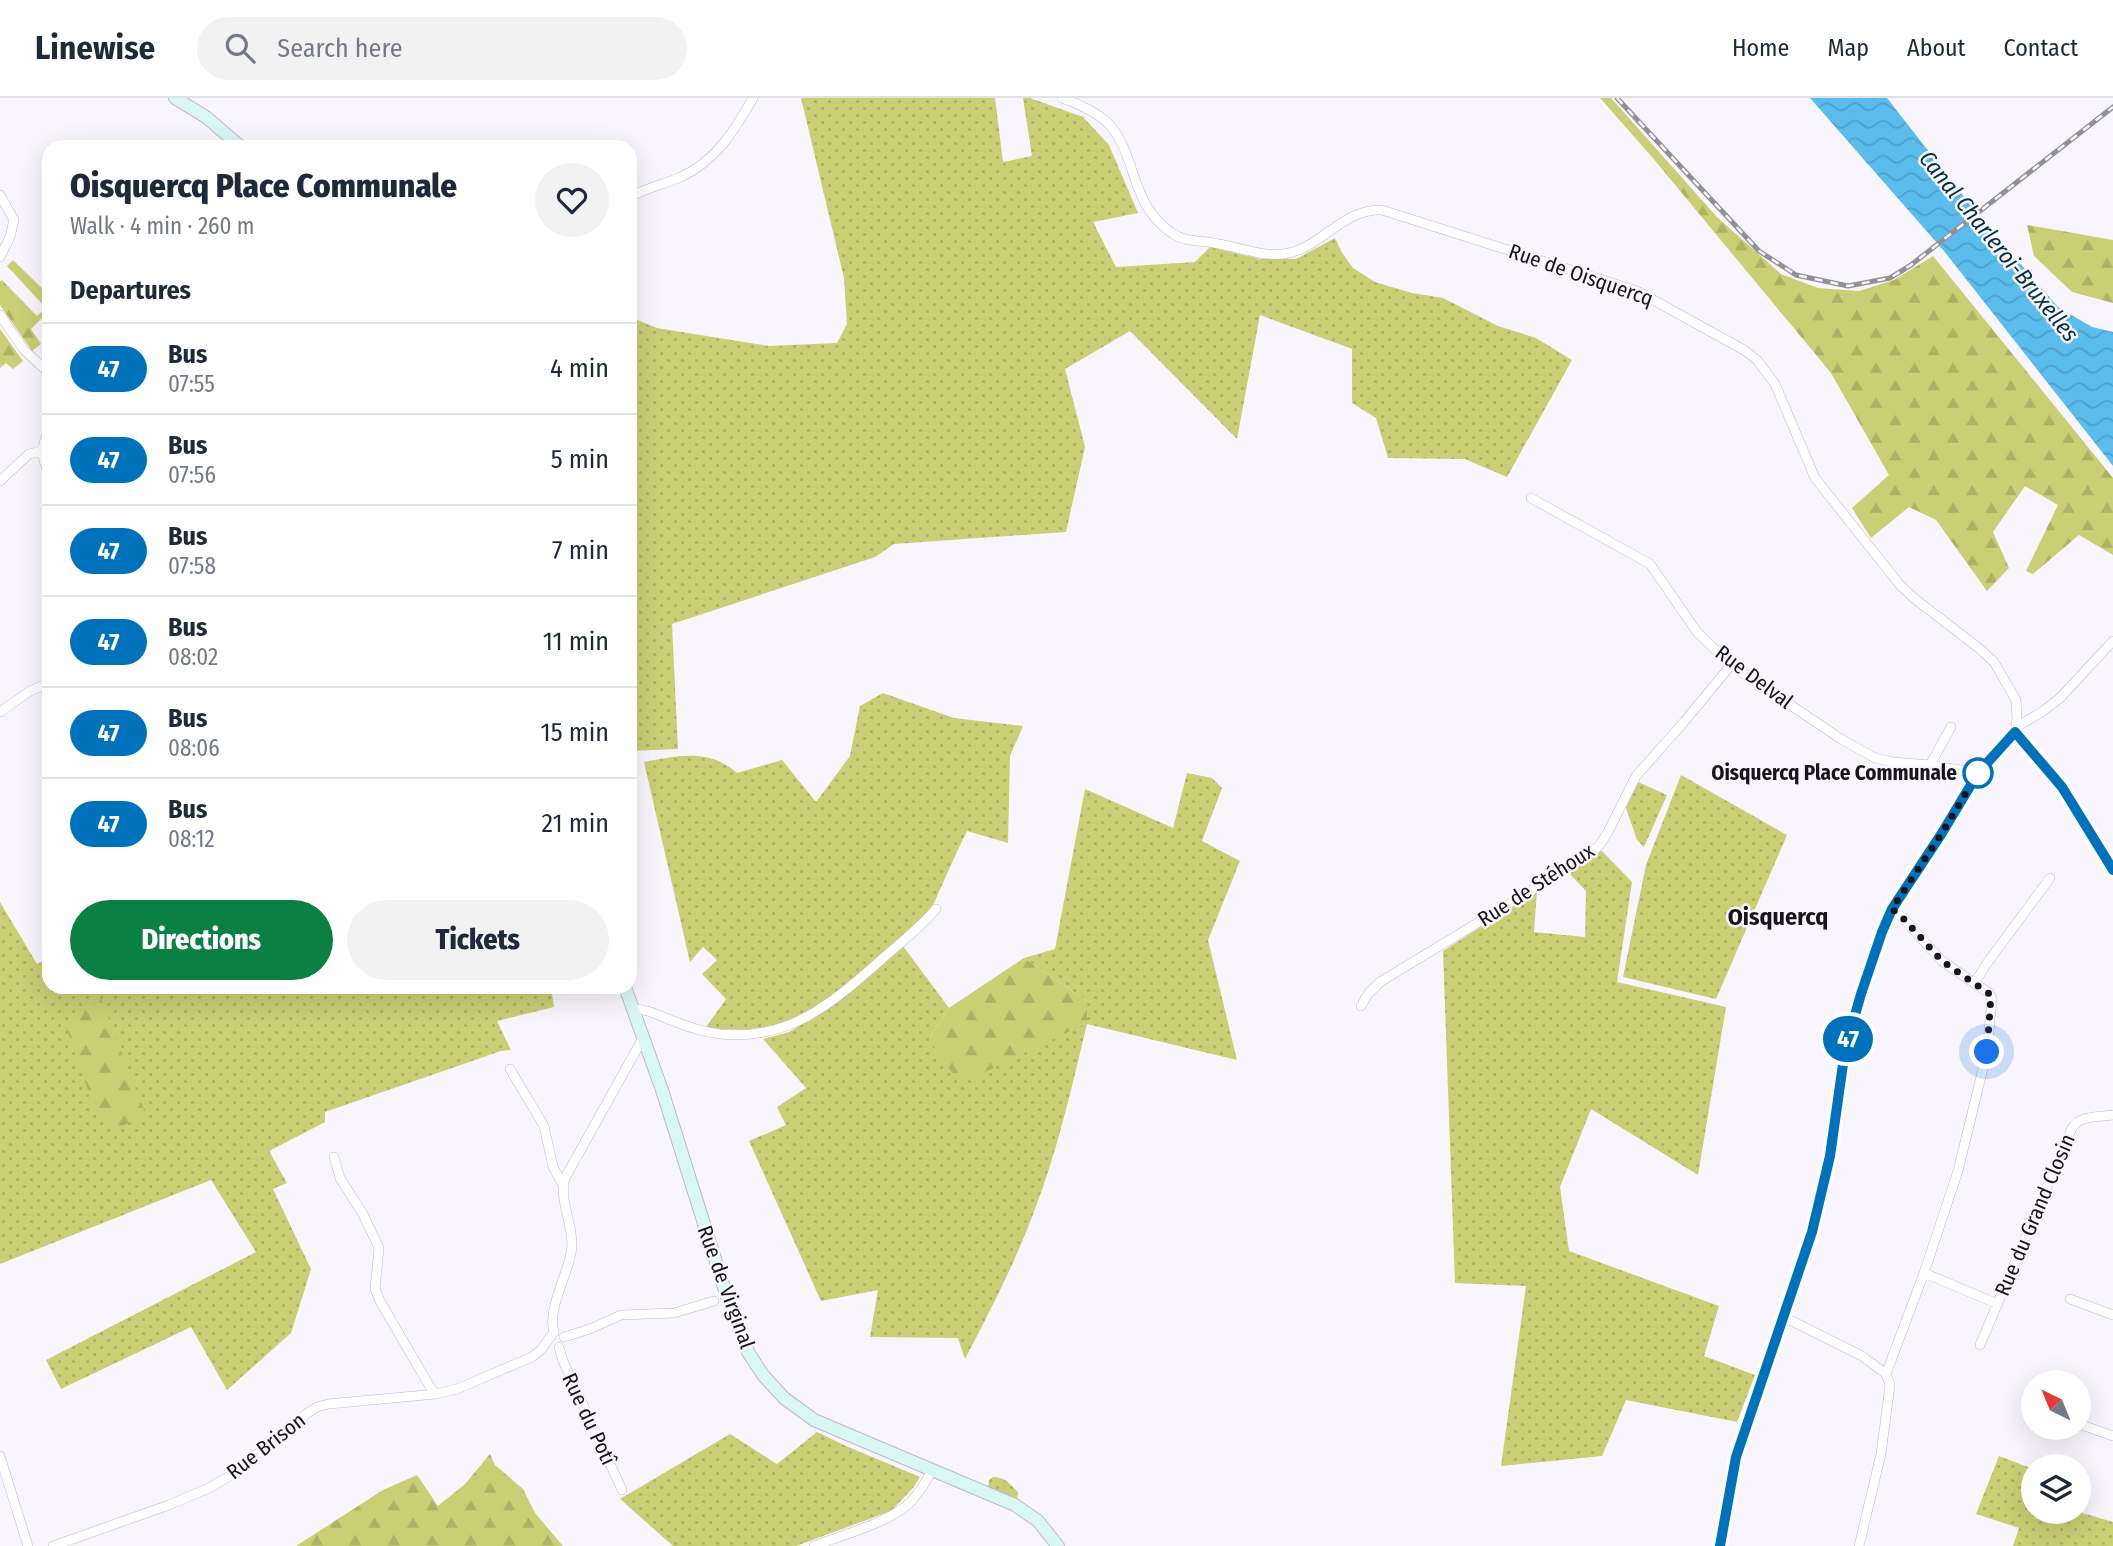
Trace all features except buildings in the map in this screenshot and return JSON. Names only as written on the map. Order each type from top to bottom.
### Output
[{"type":"street","points":[[175,98],[206,117],[233,140]]},
{"type":"street","points":[[637,193],[681,177],[698,166],[726,142],[753,98]]},
{"type":"street","name":"Rue de Oisquercq","points":[[1062,98],[1107,122],[1117,136],[1144,204],[1173,234],[1186,239],[1268,255],[1284,254],[1318,242],[1357,213],[1382,210],[1637,291],[1744,350],[1757,360],[1775,384],[1811,472],[1859,534],[1900,585],[1994,662],[2016,700],[2015,729]]},
{"type":"street","points":[[0,195],[14,220],[10,237],[0,257]]},
{"type":"street","points":[[0,315],[24,350],[42,367]]},
{"type":"street","points":[[0,481],[29,454],[42,451]]},
{"type":"street","points":[[0,464],[9,473]]},
{"type":"street","name":"Rue Delval","points":[[1531,498],[1650,564],[1697,632],[1731,664],[1841,739],[1875,758],[1978,773]]},
{"type":"street","points":[[1720,1546],[1736,1457],[1812,1232],[1835,1126],[1845,1050],[1882,932],[1892,909],[1978,773],[2015,729],[2060,698],[2113,641]]},
{"type":"street","name":"Rue de Stéhoux","points":[[1361,1006],[1380,982],[1562,872],[1595,849],[1608,832],[1636,776],[1731,664]]},
{"type":"street","points":[[0,712],[42,686]]},
{"type":"street","points":[[1930,765],[1951,727]]},
{"type":"street","points":[[2015,729],[2062,787],[2113,870]]},
{"type":"street","points":[[1975,984],[1985,966],[2050,877]]},
{"type":"street","points":[[632,1009],[642,1009],[683,1025],[720,1034],[754,1034],[793,1025],[818,1011],[849,988],[936,909]]},
{"type":"street","points":[[1886,1374],[1958,1171],[1987,1052],[1992,999],[1989,993],[1942,961],[1892,909]]},
{"type":"street","name":"Rue de Virginal","points":[[627,994],[734,1318],[748,1352],[763,1375],[787,1401],[814,1420],[1016,1505],[1038,1521],[1058,1546]]},
{"type":"street","points":[[563,1185],[643,1038]]},
{"type":"street","points":[[510,1069],[544,1126],[552,1167],[563,1185],[572,1237],[572,1251],[552,1320],[552,1336],[560,1332],[564,1337],[621,1315],[674,1313],[714,1301]]},
{"type":"street","name":"Rue du Grand Closin","points":[[1980,1345],[2071,1128],[2081,1119],[2113,1115]]},
{"type":"street","points":[[334,1157],[340,1178],[363,1214],[379,1248],[375,1289],[380,1301],[436,1394]]},
{"type":"street","points":[[1924,1273],[1998,1304]]},
{"type":"street","points":[[2070,1299],[2113,1315]]},
{"type":"street","points":[[1784,1317],[1862,1356],[1886,1374],[1890,1385],[1873,1490],[1859,1546]]},
{"type":"street","name":"Rue Brison","points":[[53,1546],[209,1488],[233,1474],[317,1407],[436,1394],[457,1389],[532,1357],[552,1336]]},
{"type":"street","name":"Rue du Potî","points":[[552,1336],[552,1345],[559,1347]]},
{"type":"street","name":"Rue du Potî","points":[[559,1347],[564,1343],[564,1337]]},
{"type":"street","name":"Rue du Potî","points":[[559,1347],[622,1490]]},
{"type":"street","points":[[2091,1428],[2113,1436]]},
{"type":"street","points":[[0,1456],[29,1546]]},
{"type":"street","points":[[814,1546],[895,1514],[913,1500],[932,1470]]},
{"type":"green space","points":[[801,98],[995,98],[1003,162],[1032,156],[1023,98],[1030,98],[1083,117],[1109,145],[1138,213],[1093,222],[1116,267],[1195,262],[1210,247],[1260,259],[1296,259],[1335,238],[1353,268],[1375,282],[1412,293],[1443,298],[1498,326],[1536,338],[1572,360],[1507,477],[1465,459],[1388,458],[1376,418],[1352,403],[1352,349],[1260,315],[1237,439],[1130,331],[1065,369],[1085,447],[1066,532],[894,544],[875,557],[672,624],[678,749],[637,751],[637,320],[657,328],[769,346],[837,343],[847,324],[844,278]]},
{"type":"green space","points":[[1600,98],[1611,98],[1717,217],[1781,274],[1818,288],[1859,291],[1894,280],[1933,256],[2113,478],[2113,555],[2079,535],[2033,574],[2026,571],[2058,505],[2025,486],[1993,532],[2009,568],[1987,591],[1936,520],[1909,507],[1871,538],[1852,508],[1889,475],[1831,373]]},
{"type":"green space","points":[[2027,225],[2113,240],[2113,303],[2072,292],[2034,256]]},
{"type":"green space","points":[[13,260],[42,288],[42,304],[7,266]]},
{"type":"green space","points":[[2,280],[37,316],[42,312],[42,318],[31,329],[41,344],[32,351],[0,305],[0,281]]},
{"type":"green space","points":[[0,329],[23,361],[13,369],[6,363],[0,368]]},
{"type":"green space","points":[[883,693],[954,718],[1023,726],[1010,756],[1008,843],[967,831],[930,909],[862,971],[823,1002],[803,1014],[760,1028],[734,1030],[706,1027],[726,999],[702,974],[717,960],[703,947],[690,962],[644,762],[681,756],[704,757],[726,765],[737,773],[782,760],[816,802],[850,756],[860,706]]},
{"type":"green space","points":[[1187,773],[1212,778],[1222,788],[1202,841],[1240,861],[1208,940],[1237,1060],[1087,1024],[1058,1140],[1035,1209],[1011,1267],[965,1359],[958,1338],[870,1337],[878,1290],[821,1301],[749,1141],[786,1125],[777,1107],[806,1088],[763,1039],[789,1032],[828,1009],[903,946],[949,1008],[929,1039],[1087,1001],[1024,958],[1055,949],[1085,789],[1173,828]]},
{"type":"green space","points":[[1681,775],[1787,835],[1716,999],[1623,977],[1646,865]]},
{"type":"green space","points":[[1638,782],[1667,795],[1644,847],[1637,840],[1626,808]]},
{"type":"green space","points":[[1601,850],[1632,882],[1617,982],[1726,1007],[1698,1175],[1591,1109],[1560,1187],[1569,1251],[1719,1306],[1704,1356],[1755,1375],[1737,1422],[1626,1400],[1602,1456],[1501,1466],[1526,1286],[1455,1283],[1443,951],[1537,891],[1534,932],[1585,937],[1586,891],[1568,872]]},
{"type":"green space","points":[[0,902],[37,964],[42,962],[42,994],[552,994],[554,1007],[497,1021],[511,1050],[501,1051],[325,1112],[325,1122],[269,1151],[287,1183],[273,1189],[311,1269],[291,1333],[227,1390],[191,1327],[61,1389],[46,1360],[256,1252],[211,1180],[0,1264]]},
{"type":"green space","points":[[1024,958],[1087,1001],[1087,1023],[960,1084],[929,1039],[949,1008]]},
{"type":"green space","points":[[101,999],[146,1115],[111,1131],[92,1102],[65,1024]]},
{"type":"green space","points":[[817,1432],[920,1477],[891,1511],[796,1546],[673,1546],[620,1499],[730,1434],[777,1464]]},
{"type":"green space","points":[[490,1454],[495,1465],[523,1489],[535,1513],[563,1546],[296,1546],[383,1490],[417,1475],[438,1506],[465,1484]]},
{"type":"green space","points":[[1999,1456],[2021,1464],[2021,1524],[2091,1524],[2091,1516],[2113,1522],[2113,1546],[2013,1546],[2019,1528],[1976,1514]]},
{"type":"green space","points":[[993,1477],[1004,1479],[1013,1487],[1018,1492],[1017,1500],[988,1488],[989,1480]]},
{"type":"water","name":"Canal Charleroi-Bruxelles","points":[[1810,98],[1887,98],[1983,221],[2058,307],[2092,327],[2113,332],[2113,466],[1944,251]]},
{"type":"railway","points":[[1617,98],[1759,251],[1796,275],[1848,286],[1890,278],[1911,265],[2113,107]]},
{"type":"bus line","name":"47","points":[[1720,1546],[1736,1457],[1812,1232],[1830,1156],[1845,1050],[1852,1022],[1892,909],[1978,773],[2015,732],[2062,787],[2113,870]]},
{"type":"place","name":"Oisquercq Place Communale","points":[[1978,773]]},
{"type":"district","name":"Oisquercq","points":[[1778,917]]},
{"type":"route","points":[[1978,773],[1892,909],[1942,961],[1991,995],[1987,1052]]}]
